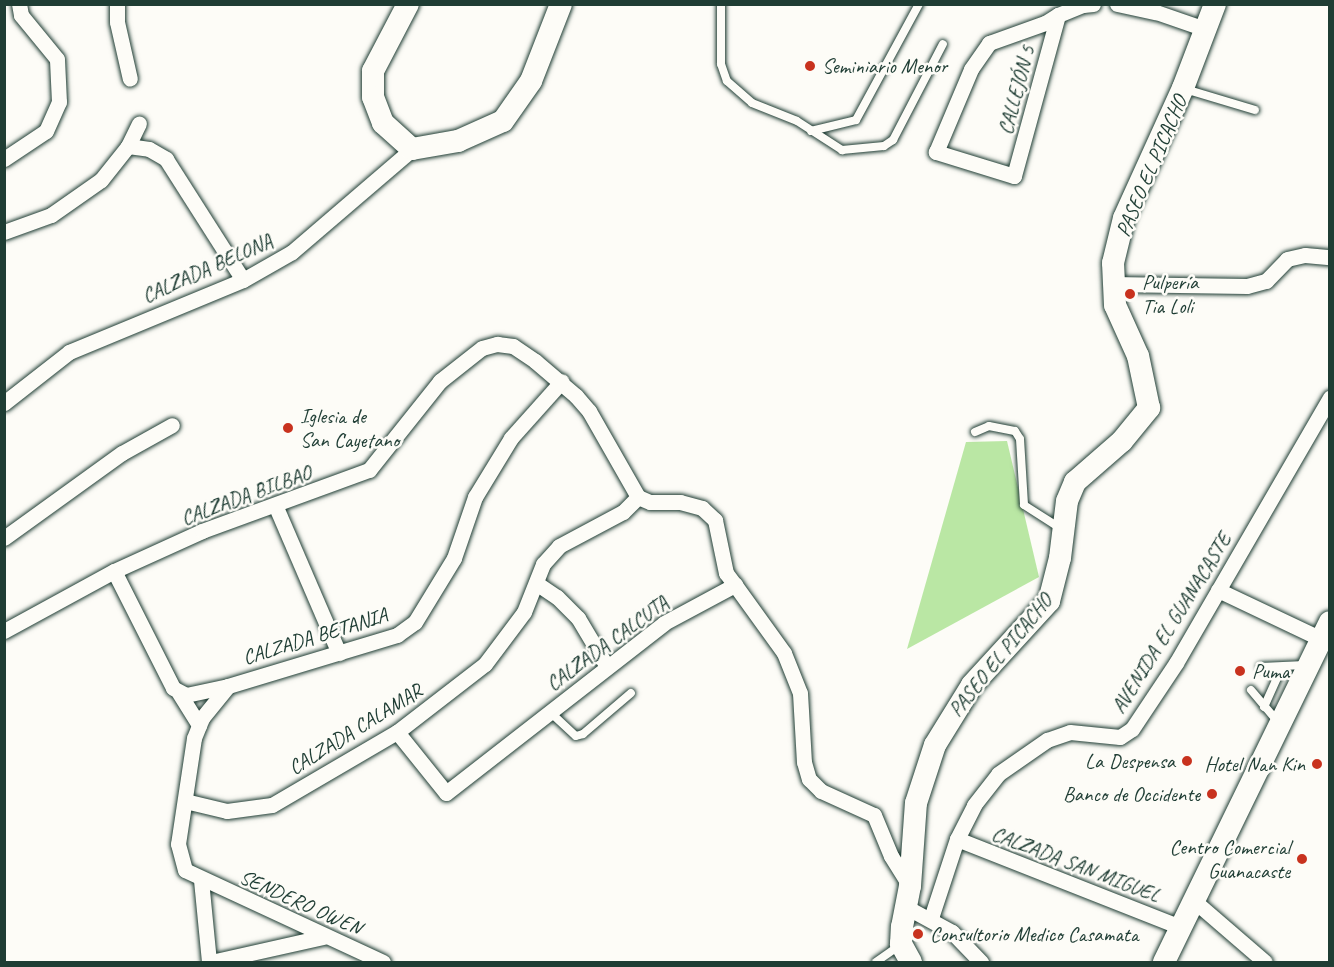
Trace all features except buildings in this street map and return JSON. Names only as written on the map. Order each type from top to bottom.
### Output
[{"type":"street","points":[[4,159],[46,131],[59,102],[57,59],[21,15],[19,4]]},
{"type":"street","points":[[117,4],[117,22],[130,79]]},
{"type":"street","points":[[408,4],[373,70],[373,97],[383,123],[412,149],[458,141],[503,120],[531,81],[561,4]]},
{"type":"street","points":[[1059,10],[1093,4]]},
{"type":"street","points":[[1117,4],[1205,29]]},
{"type":"street","name":"PASEO EL PICACHO","points":[[906,953],[916,803],[935,745],[972,685],[1049,601],[1060,558],[1062,529],[1075,482],[1122,441],[1149,408],[1138,356],[1115,305],[1111,284],[1124,218],[1184,88],[1215,4]]},
{"type":"street","name":"CALLEJÓN 5","points":[[1059,10],[1014,176],[936,153],[935,148],[984,48],[989,43],[1045,23],[1059,10]]},
{"type":"street","points":[[4,232],[59,209],[101,180],[128,146],[139,123]]},
{"type":"street","points":[[128,146],[149,149],[166,159],[243,280]]},
{"type":"street","name":"CALZADA BELONA","points":[[4,403],[69,352],[243,280],[292,252],[412,149]]},
{"type":"street","points":[[1111,284],[1247,286],[1266,281],[1287,259],[1305,255],[1329,256]]},
{"type":"street","name":"CALZADA BILBAO","points":[[4,632],[114,571],[202,531],[276,507],[369,470],[440,381],[482,348],[513,346],[562,381],[589,411],[638,497]]},
{"type":"street","name":"CALZADA BETANIA","points":[[201,880],[185,870],[178,857],[185,801],[199,725],[228,686],[397,635],[415,622],[454,558],[476,497],[511,438],[562,381]]},
{"type":"street","name":"AVENIDA EL GUANACASTE","points":[[931,918],[957,839],[974,805],[998,774],[1022,756],[1070,732],[1120,737],[1132,729],[1218,590],[1329,397]]},
{"type":"street","points":[[4,538],[122,453],[172,425]]},
{"type":"street","points":[[638,497],[650,502],[691,505],[715,520],[726,573],[784,652],[800,693],[804,762],[809,779],[821,791],[874,815],[908,897],[972,950],[981,963]]},
{"type":"street","name":"CALZADA CALAMAR","points":[[185,801],[227,812],[272,805],[398,732],[485,664],[524,612],[543,564],[559,546],[622,512],[638,497]]},
{"type":"street","points":[[276,507],[339,653]]},
{"type":"street","points":[[114,571],[168,681],[179,693],[199,725]]},
{"type":"street","points":[[536,583],[557,597],[578,618],[606,665]]},
{"type":"street","name":"CALZADA CALCUTA","points":[[398,732],[446,793],[606,665],[664,623],[735,585]]},
{"type":"street","points":[[1164,963],[1272,715],[1307,665],[1325,631],[1218,590]]},
{"type":"street","points":[[179,693],[228,686]]},
{"type":"street","name":"CALZADA SAN MIGUEL","points":[[957,839],[1180,927]]},
{"type":"street","points":[[201,880],[210,963],[323,938]]},
{"type":"street","name":"SENDERO OWEN","points":[[201,880],[323,938],[383,963]]},
{"type":"street","points":[[1192,899],[1265,963]]},
{"type":"lane","points":[[721,4],[721,64],[727,81],[752,103],[811,131],[842,150],[884,146],[902,127],[943,44]]},
{"type":"lane","points":[[811,131],[856,120],[919,4]]},
{"type":"lane","points":[[1184,88],[1255,110]]},
{"type":"lane","points":[[975,432],[989,426],[1015,431],[1020,439],[1024,505],[1062,529]]},
{"type":"lane","points":[[1261,668],[1307,665]]},
{"type":"lane","points":[[1272,715],[1282,667]]},
{"type":"lane","points":[[1251,690],[1272,715]]},
{"type":"lane","points":[[548,711],[576,736],[583,734],[631,693]]},
{"type":"lane","points":[[876,963],[906,953]]},
{"type":"green space","points":[[1007,441],[1039,577],[907,649],[966,442]]},
{"type":"place","name":"Seminiario Menor","points":[[810,66]]},
{"type":"place","name":"Pulpería Tia Loli","points":[[1130,294]]},
{"type":"place","name":"Iglesia de San Cayetano","points":[[288,428]]},
{"type":"place","name":"Puma","points":[[1240,671]]},
{"type":"place","name":"La Despensa","points":[[1187,761]]},
{"type":"place","name":"Hotel Nan Kin","points":[[1317,764]]},
{"type":"place","name":"Banco de Occidente","points":[[1212,794]]},
{"type":"place","name":"Centro Comercial Guanacaste","points":[[1302,859]]},
{"type":"place","name":"Consultorio Medico Casamata","points":[[918,934]]}]
